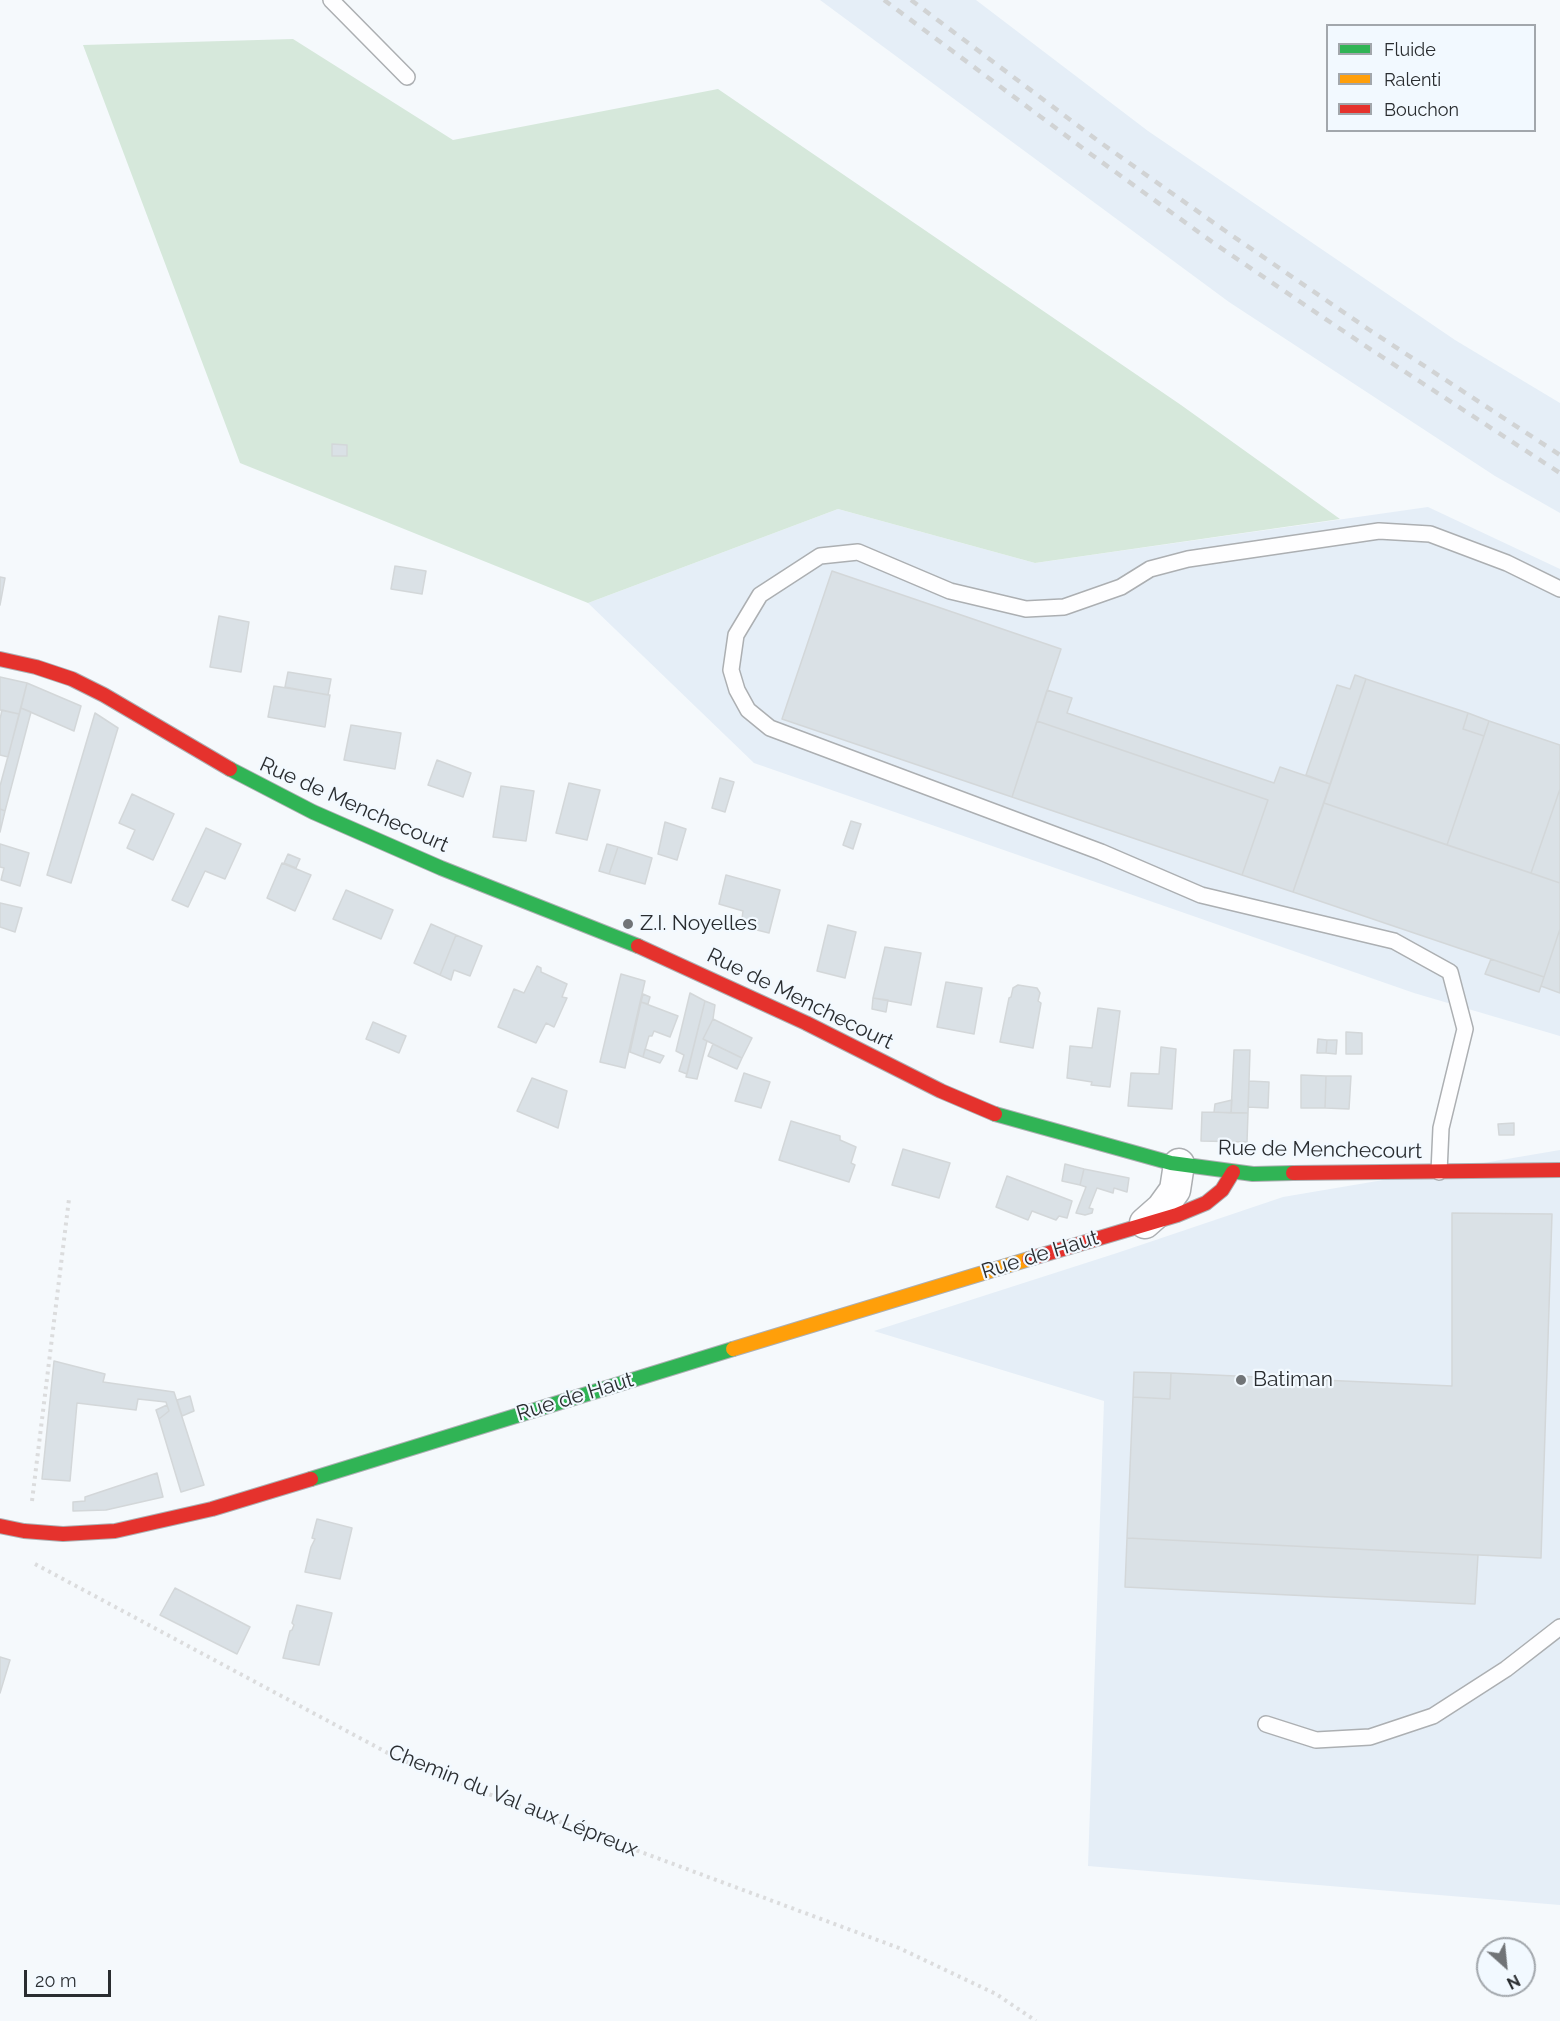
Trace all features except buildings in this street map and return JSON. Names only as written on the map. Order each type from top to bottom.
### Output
[{"type":"main road","name":"Rue de Menchecourt","points":[[0,659],[36,667],[80,683],[104,694],[241,776],[313,812],[441,868],[620,938],[806,1023],[941,1091],[989,1112],[1033,1126],[1179,1164],[1233,1172],[1307,1175],[1560,1170]]},
{"type":"main road","name":"Rue de Haut","points":[[0,1526],[63,1534],[115,1531],[212,1509],[1145,1222],[1177,1215],[1206,1203],[1222,1190],[1233,1172]]},
{"type":"street","name":"Rue de Haut","points":[[1145,1222],[1162,1208],[1175,1190],[1179,1164]]},
{"type":"lane","points":[[331,0],[407,77]]},
{"type":"lane","points":[[1439,1172],[1441,1128],[1465,1029],[1450,972],[1395,941],[1201,895],[1101,852],[770,728],[748,710],[737,690],[731,670],[736,635],[760,595],[820,556],[858,552],[950,591],[1026,609],[1064,607],[1120,587],[1150,569],[1188,559],[1379,531],[1430,534],[1507,562],[1560,589]]},
{"type":"lane","points":[[1266,1724],[1316,1740],[1370,1737],[1433,1716],[1506,1669],[1560,1627]]},
{"type":"path","points":[[33,1532],[31,1508],[69,1198]]},
{"type":"path","name":"Chemin du Val aux Lépreux","points":[[33,1532],[31,1562],[399,1759],[555,1820],[899,1948],[996,1994],[1036,2021]]},
{"type":"shaded area","points":[[820,0],[976,0],[1148,131],[1455,340],[1560,403],[1560,513],[1495,476],[1229,302]]},
{"type":"shaded area","points":[[1428,507],[1560,569],[1560,1036],[1414,993],[754,763],[588,603],[838,509],[1035,563]]},
{"type":"shaded area","points":[[1560,1150],[1560,1905],[1088,1866],[1104,1401],[874,1331],[1283,1197]]},
{"type":"green space","points":[[293,39],[453,140],[718,89],[1181,405],[1340,519],[1035,563],[838,509],[588,603],[240,463],[83,45]]},
{"type":"railway","points":[[884,0],[1215,244],[1560,473]]},
{"type":"railway","points":[[911,0],[1101,143],[1224,230],[1368,329],[1560,455]]},
{"type":"traffic: fast","points":[[230,769],[313,812],[441,868],[638,946]]},
{"type":"traffic: fast","points":[[995,1114],[1171,1163],[1253,1174],[1293,1173]]},
{"type":"traffic: fast","points":[[311,1479],[733,1349]]},
{"type":"traffic: slow","points":[[733,1349],[1029,1259]]},
{"type":"traffic: jam","points":[[0,659],[36,667],[72,679],[104,695],[230,769]]},
{"type":"traffic: jam","points":[[638,946],[806,1023],[941,1091],[995,1114]]},
{"type":"traffic: jam","points":[[1293,1173],[1560,1170]]},
{"type":"traffic: jam","points":[[1029,1259],[1177,1215],[1206,1203],[1222,1190],[1233,1172]]},
{"type":"traffic: jam","points":[[0,1526],[24,1531],[63,1534],[115,1531],[212,1509],[311,1479]]},
{"type":"place","name":"Z.I. Noyelles","points":[[628,924]]},
{"type":"place","name":"Batiman","points":[[1241,1380]]}]
